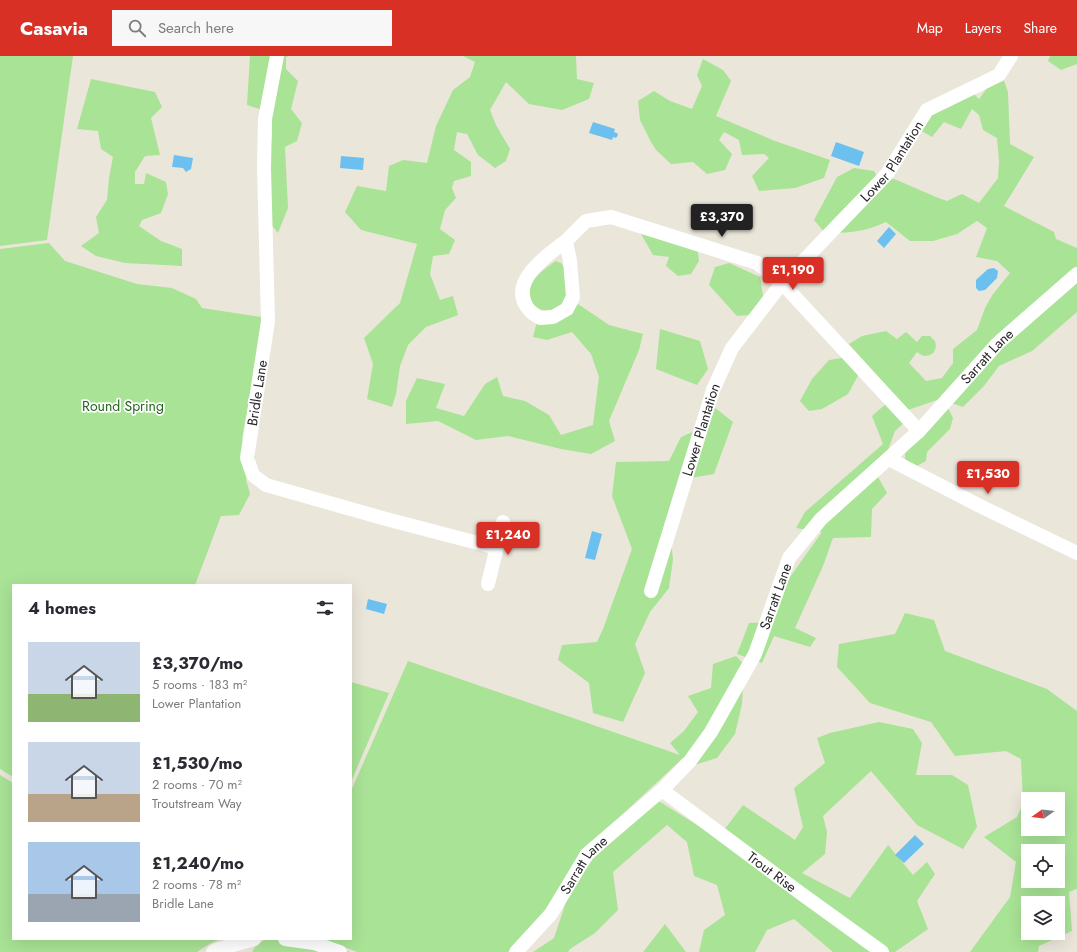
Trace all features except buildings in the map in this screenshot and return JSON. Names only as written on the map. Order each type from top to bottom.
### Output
[{"type":"street","name":"Bridle Lane","points":[[278,56],[265,119],[264,168],[268,321],[247,458],[253,475],[266,485],[386,519],[497,548]]},
{"type":"street","name":"Lower Plantation","points":[[651,591],[713,390],[732,348],[782,283],[887,174],[927,110],[999,75],[1011,56]]},
{"type":"street","points":[[566,241],[570,261],[573,297],[567,309],[554,317],[540,318],[530,311],[524,300],[523,285],[530,271],[566,241],[586,221],[611,217],[757,263],[782,283],[919,431]]},
{"type":"street","name":"Sarratt Lane","points":[[516,952],[551,914],[587,854],[662,790],[690,761],[711,732],[755,654],[789,558],[821,519],[919,431],[998,344],[1077,274]]},
{"type":"street","points":[[889,459],[980,506],[1077,552]]},
{"type":"street","points":[[488,584],[504,522]]},
{"type":"street","name":"Trout Rise","points":[[662,790],[793,888],[882,952]]},
{"type":"street","points":[[213,952],[251,940]]},
{"type":"street","points":[[292,940],[314,943],[340,952]]},
{"type":"green space","points":[[0,56],[73,56],[47,240],[0,246]]},
{"type":"green space","points":[[250,56],[289,56],[286,57],[286,69],[298,81],[291,109],[302,123],[297,141],[285,147],[288,208],[278,233],[262,213],[272,136],[272,113],[247,105]]},
{"type":"green space","points":[[463,56],[576,56],[577,79],[594,83],[589,99],[562,110],[529,104],[506,82],[490,110],[496,125],[510,149],[506,161],[495,168],[478,155],[467,134],[457,132],[454,150],[471,162],[471,176],[454,181],[452,188],[456,198],[445,210],[440,229],[455,240],[449,254],[433,256],[430,274],[440,300],[453,296],[458,315],[426,327],[408,345],[400,366],[396,394],[392,407],[367,399],[373,364],[364,338],[400,303],[417,244],[361,230],[345,212],[357,186],[386,191],[389,166],[403,160],[427,163],[436,126],[453,90],[470,77],[475,62]]},
{"type":"green space","points":[[1050,56],[1077,56],[1077,64],[1061,70],[1048,61]]},
{"type":"green space","points":[[703,59],[723,70],[731,81],[716,116],[775,141],[830,160],[824,178],[795,188],[759,191],[752,176],[769,158],[764,154],[742,155],[739,140],[724,132],[719,140],[732,154],[725,170],[707,174],[693,162],[671,164],[656,150],[640,120],[638,101],[654,91],[670,101],[692,109],[702,86],[697,75]]},
{"type":"green space","points":[[1003,78],[1008,92],[1010,144],[1034,157],[1004,206],[1054,232],[1056,239],[1077,248],[1077,312],[1032,351],[999,366],[984,386],[963,407],[940,399],[908,410],[849,344],[862,336],[886,331],[897,339],[906,332],[917,342],[922,336],[930,336],[935,341],[936,345],[934,352],[928,356],[925,356],[917,352],[909,363],[926,381],[942,378],[953,363],[953,349],[977,330],[985,308],[993,294],[1010,273],[997,261],[976,257],[987,228],[977,221],[957,234],[933,241],[910,241],[886,222],[871,228],[856,231],[825,233],[814,220],[837,177],[854,168],[874,171],[883,187],[892,178],[947,201],[962,194],[979,203],[998,178],[999,161],[997,138],[983,130],[979,115],[972,109],[961,129],[944,122],[932,137],[918,129],[929,113],[972,92],[979,99],[990,84]]},
{"type":"green space","points":[[91,79],[155,92],[162,107],[151,118],[160,155],[145,156],[135,172],[135,184],[144,184],[146,173],[166,182],[168,194],[161,213],[142,220],[139,226],[161,241],[182,249],[182,266],[125,263],[96,256],[81,246],[99,233],[96,217],[107,200],[113,157],[101,149],[98,131],[77,129]]},
{"type":"green space","points":[[641,234],[697,246],[699,261],[691,274],[678,276],[666,266],[669,257],[653,255]]},
{"type":"green space","name":"Round Spring","points":[[49,243],[65,261],[137,284],[172,288],[196,299],[202,308],[261,317],[265,323],[261,353],[255,362],[263,396],[246,416],[242,439],[253,446],[256,468],[246,479],[250,494],[239,515],[221,516],[195,584],[12,584],[12,776],[0,769],[0,249]]},
{"type":"green space","points":[[556,261],[561,263],[564,267],[566,288],[565,299],[563,303],[555,309],[546,311],[541,310],[535,306],[531,300],[531,285],[540,274]]},
{"type":"green space","points":[[729,263],[760,277],[763,296],[750,315],[737,316],[709,285],[715,267]]},
{"type":"green space","points":[[578,304],[609,325],[643,334],[639,350],[609,421],[615,441],[591,454],[561,449],[508,436],[476,440],[438,421],[406,424],[406,401],[417,378],[445,384],[436,408],[464,416],[485,384],[497,377],[503,396],[525,401],[549,415],[561,435],[593,425],[599,377],[591,354],[572,332],[547,340],[533,337],[537,321],[569,316]]},
{"type":"green space","points":[[660,329],[700,341],[708,369],[697,385],[656,369]]},
{"type":"green space","points":[[848,357],[860,372],[848,394],[822,409],[809,411],[800,401],[812,379],[829,360]]},
{"type":"green space","points":[[887,403],[905,422],[895,431],[878,477],[887,493],[872,509],[871,537],[833,538],[823,566],[795,628],[816,638],[810,647],[774,636],[762,663],[737,654],[749,623],[772,622],[790,577],[822,532],[796,528],[805,512],[883,444],[872,416]]},
{"type":"green space","points":[[947,406],[953,418],[950,429],[927,452],[926,461],[915,467],[905,459],[905,447]]},
{"type":"green space","points":[[714,407],[733,422],[714,474],[691,478],[671,543],[673,559],[669,588],[650,612],[635,644],[645,673],[623,722],[593,713],[589,683],[558,660],[562,645],[597,642],[632,549],[612,496],[616,462],[669,461],[681,437],[706,426]]},
{"type":"green space","points":[[905,613],[934,620],[945,651],[1047,689],[1077,711],[1077,889],[1069,892],[1072,931],[1065,934],[1065,896],[1021,896],[1021,940],[1052,940],[1039,946],[1038,952],[970,952],[1010,897],[1016,862],[984,837],[1017,817],[1021,808],[1021,836],[1065,836],[1065,792],[1022,792],[1021,759],[1006,751],[955,756],[931,722],[870,703],[837,667],[839,644],[895,634]]},
{"type":"green space","points":[[736,656],[744,664],[742,704],[735,734],[717,758],[691,766],[683,758],[582,852],[545,910],[508,952],[357,952],[326,940],[352,940],[352,789],[408,661],[680,755],[670,743],[684,731],[698,712],[688,696],[711,688],[713,664]]},
{"type":"green space","points":[[352,682],[389,693],[352,780]]},
{"type":"green space","points":[[879,722],[913,729],[922,743],[916,775],[952,775],[968,785],[977,827],[963,849],[917,825],[871,771],[823,816],[827,832],[825,854],[802,873],[850,898],[888,845],[913,875],[927,862],[935,874],[917,901],[928,929],[895,952],[833,952],[794,919],[767,930],[755,952],[699,952],[704,930],[725,915],[717,885],[694,876],[687,842],[667,825],[613,872],[618,910],[595,933],[570,949],[568,952],[533,952],[554,938],[569,893],[593,859],[657,800],[718,838],[743,805],[795,840],[803,827],[794,788],[825,763],[817,738],[830,733]]},
{"type":"green space","points":[[0,775],[12,782],[12,940],[218,940],[197,952],[0,952]]},
{"type":"green space","points":[[665,924],[686,952],[643,952]]},
{"type":"green space","points":[[264,940],[315,940],[350,952],[252,952],[255,947]]},
{"type":"water","points":[[593,122],[615,129],[614,132],[618,135],[616,138],[613,137],[612,140],[589,133]]},
{"type":"water","points":[[836,142],[864,152],[859,166],[831,156]]},
{"type":"water","points":[[174,155],[193,158],[191,169],[186,172],[183,168],[172,167]]},
{"type":"water","points":[[341,156],[364,158],[363,170],[340,168]]},
{"type":"water","points":[[889,227],[896,234],[884,248],[877,241]]},
{"type":"water","points":[[994,268],[998,271],[997,278],[985,290],[979,291],[976,288],[976,280],[988,269]]},
{"type":"water","points":[[592,531],[602,534],[595,560],[585,558]]},
{"type":"water","points":[[368,599],[387,604],[384,614],[366,609]]},
{"type":"water","points":[[915,835],[924,844],[904,863],[895,855]]}]
